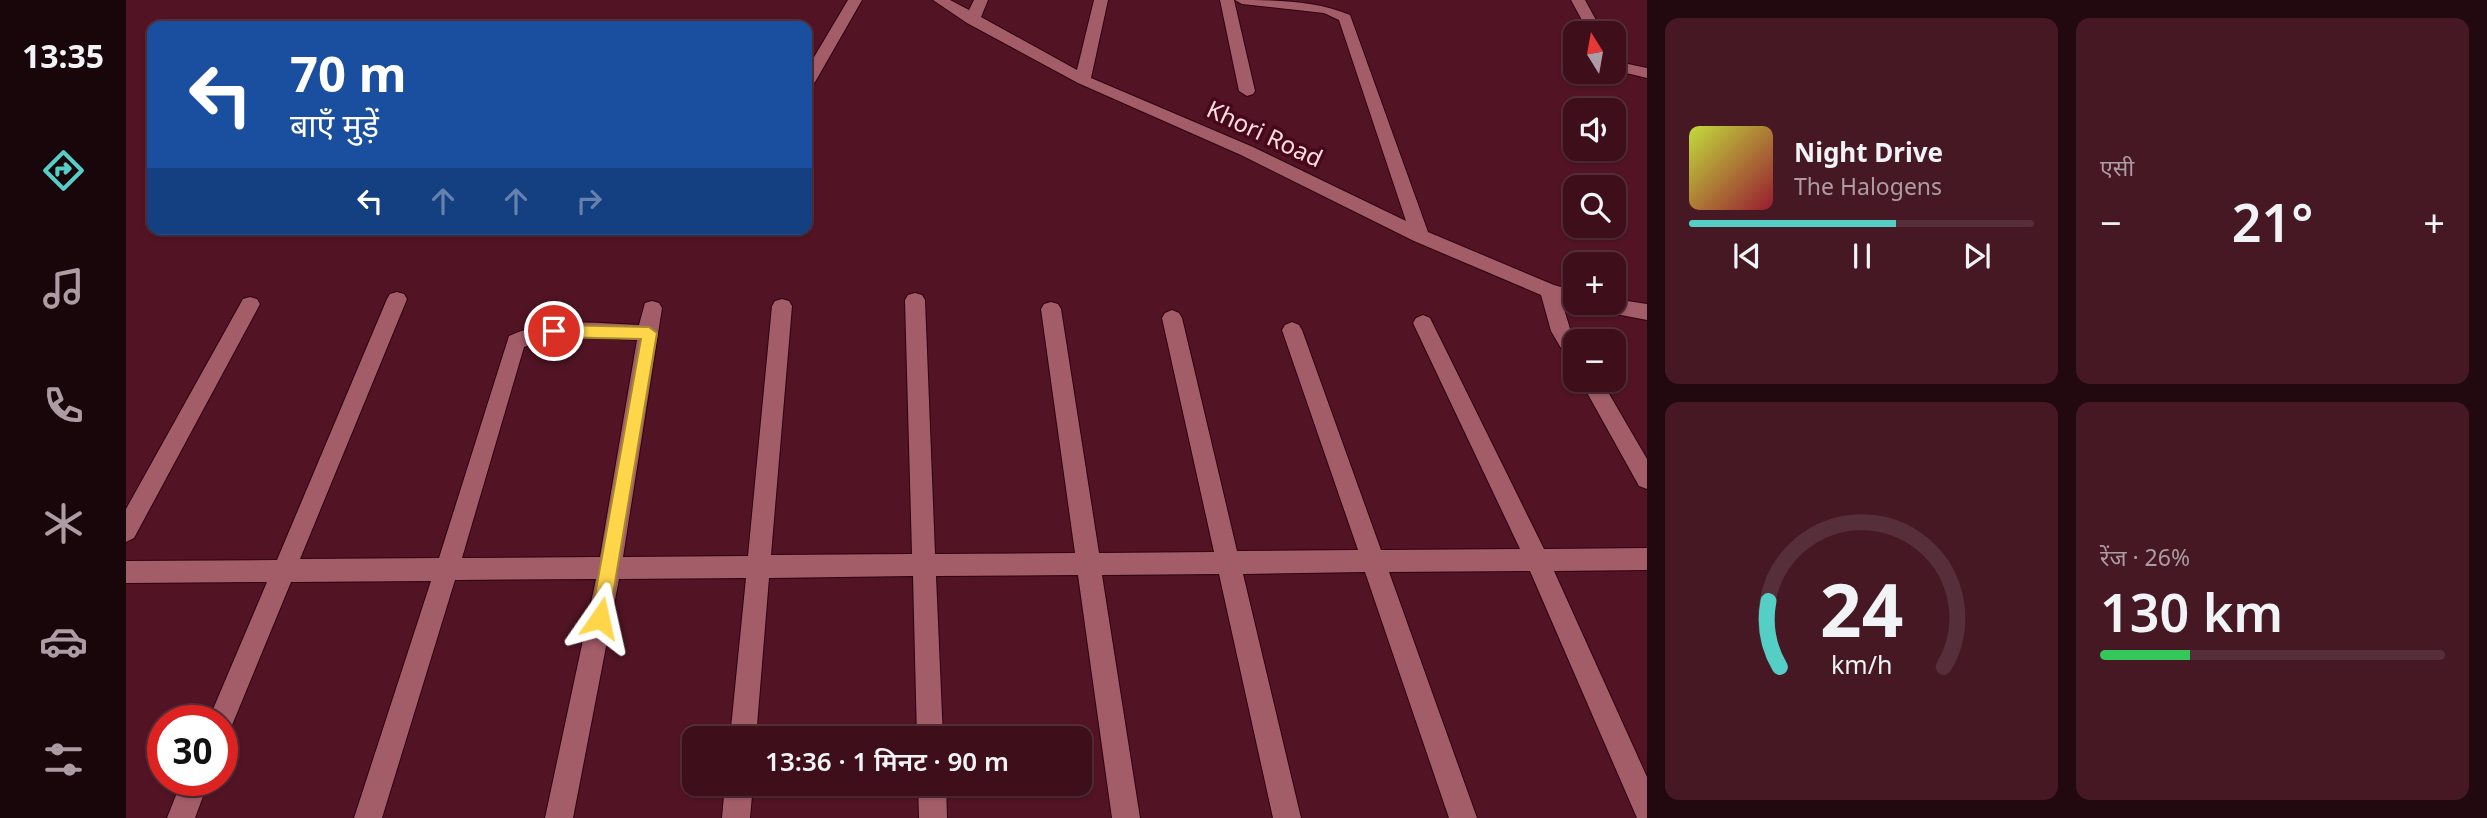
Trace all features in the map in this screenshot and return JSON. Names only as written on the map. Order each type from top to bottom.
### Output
[{"type":"street","points":[[812,73],[855,0]]},
{"type":"street","name":"Khori Road","points":[[940,0],[1083,80],[1235,145],[1420,236],[1563,295]]},
{"type":"street","points":[[972,19],[981,0]]},
{"type":"street","points":[[1083,80],[1101,0]]},
{"type":"street","points":[[1227,0],[1247,91]]},
{"type":"street","points":[[1242,0],[1326,9],[1345,18],[1420,236]]},
{"type":"street","points":[[1578,0],[1589,21]]},
{"type":"street","points":[[1626,69],[1647,73]]},
{"type":"street","points":[[1549,291],[1563,334]]},
{"type":"street","points":[[228,705],[397,299]]},
{"type":"street","points":[[915,300],[930,726]]},
{"type":"street","points":[[126,531],[250,304]]},
{"type":"street","points":[[744,726],[782,306]]},
{"type":"street","points":[[559,818],[610,568],[652,308]]},
{"type":"street","points":[[1626,308],[1647,312]]},
{"type":"street","points":[[1051,309],[1126,818]]},
{"type":"street","points":[[1172,318],[1287,818]]},
{"type":"street","points":[[1423,323],[1537,560],[1647,808]]},
{"type":"street","points":[[1292,330],[1462,818]]},
{"type":"street","points":[[368,818],[516,342],[529,334],[554,331],[649,333]]},
{"type":"street","points":[[1597,392],[1647,479]]},
{"type":"street","points":[[126,572],[1647,559]]},
{"type":"street","points":[[181,818],[190,796]]},
{"type":"street","points":[[736,818],[738,796]]},
{"type":"street","points":[[932,796],[933,818]]},
{"type":"route","points":[[554,331],[649,333],[600,618]]}]
